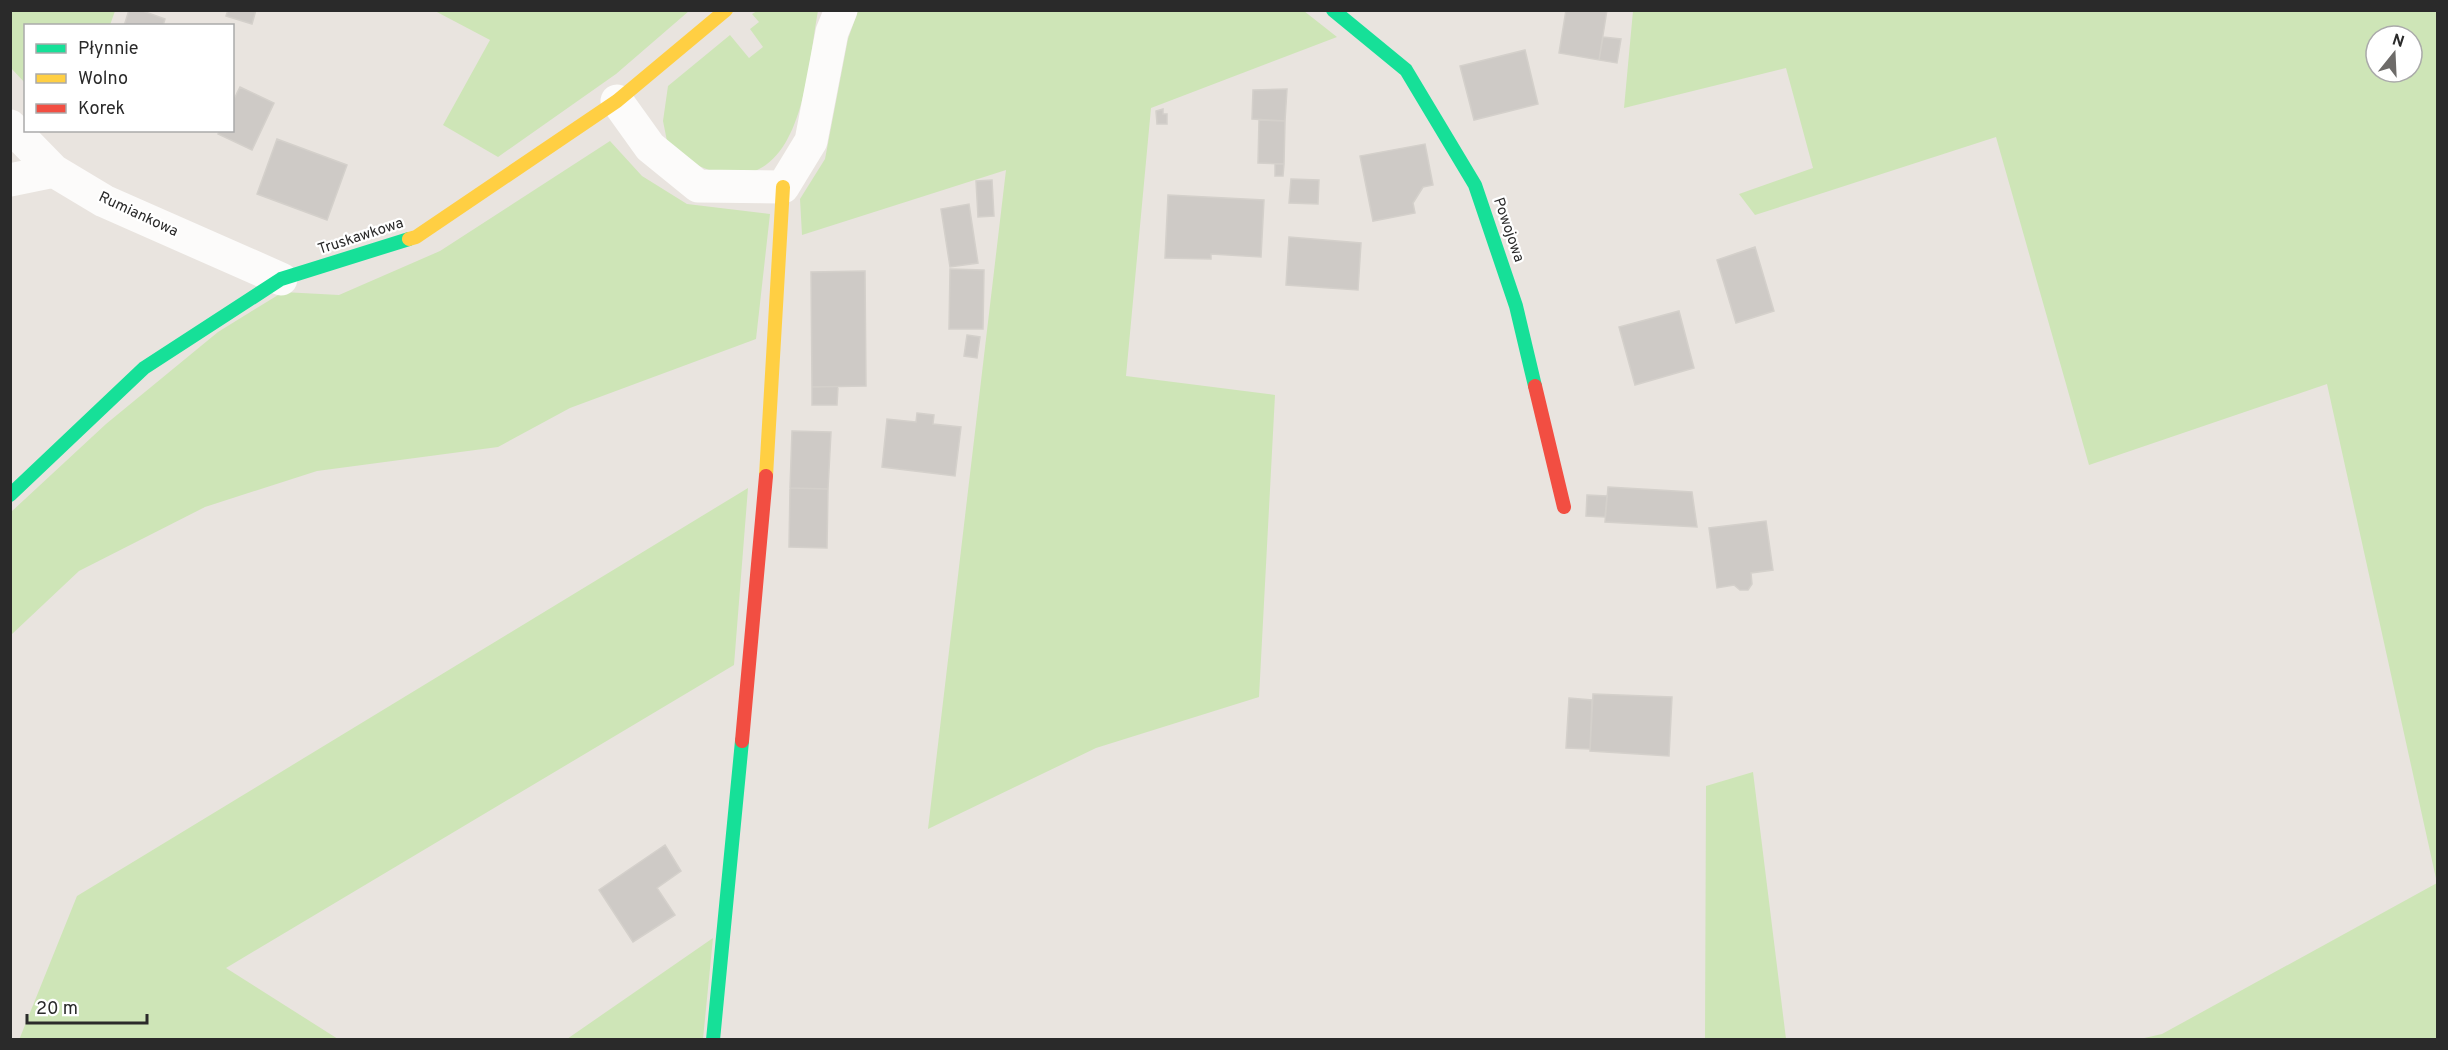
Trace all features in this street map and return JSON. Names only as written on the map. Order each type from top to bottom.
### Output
[{"type":"street","name":"Truskawkowa","points":[[10,495],[144,368],[281,279],[416,237],[617,101],[726,10]]},
{"type":"street","points":[[713,1040],[764,508],[783,187],[811,141],[832,32],[841,10]]},
{"type":"street","name":"Powojowa","points":[[1333,10],[1406,70],[1475,185],[1516,306],[1564,507]]},
{"type":"street","points":[[617,101],[650,147],[698,186],[783,187]]},
{"type":"street","name":"Rumiankowa","points":[[10,126],[54,171],[104,201],[281,279]]},
{"type":"street","points":[[10,180],[54,171]]},
{"type":"green space","points":[[11,10],[115,10],[110,24],[24,24],[24,82],[11,68]]},
{"type":"green space","points":[[435,11],[689,11],[616,74],[498,157],[443,125],[490,40]]},
{"type":"green space","points":[[757,11],[818,11],[802,101],[795,124],[785,144],[772,160],[755,171],[709,170],[699,166],[667,141],[663,121],[668,86],[730,35],[749,58],[763,47],[750,29],[759,22],[752,14]]},
{"type":"green space","points":[[858,11],[1304,11],[1337,37],[1151,108],[1126,376],[1275,395],[1259,697],[1096,748],[928,829],[1006,170],[802,235],[800,199],[825,159],[848,39]]},
{"type":"green space","points":[[1633,11],[2437,11],[2437,883],[2327,384],[2089,465],[1996,137],[1755,215],[1739,194],[1813,168],[1786,68],[1624,108]]},
{"type":"green space","points":[[610,141],[642,176],[687,204],[770,214],[756,339],[570,408],[498,447],[317,471],[205,507],[79,571],[11,635],[11,512],[106,424],[218,332],[283,292],[339,295],[440,251]]},
{"type":"green space","points":[[748,488],[734,665],[226,968],[338,1039],[19,1040],[77,896]]},
{"type":"green space","points":[[1753,772],[1786,1039],[1705,1039],[1706,786]]},
{"type":"green space","points":[[2437,883],[2437,1039],[2140,1039],[2162,1034]]},
{"type":"green space","points":[[713,938],[703,1039],[567,1039]]},
{"type":"building","points":[[129,10],[140,10],[165,19],[164,24],[125,24]]},
{"type":"building","points":[[228,10],[256,10],[252,24],[226,16]]},
{"type":"building","points":[[1566,10],[1607,10],[1599,60],[1559,53]]},
{"type":"building","points":[[1603,37],[1621,39],[1617,63],[1599,60]]},
{"type":"building","points":[[1525,50],[1538,104],[1474,120],[1460,66]]},
{"type":"building","points":[[240,87],[274,103],[252,150],[218,134],[219,132],[234,132],[234,99]]},
{"type":"building","points":[[1287,89],[1285,121],[1252,119],[1253,90]]},
{"type":"building","points":[[1163,109],[1163,114],[1167,114],[1167,124],[1157,124],[1156,111]]},
{"type":"building","points":[[1259,120],[1285,121],[1284,164],[1258,163]]},
{"type":"building","points":[[277,139],[347,165],[327,220],[257,194]]},
{"type":"building","points":[[1425,144],[1433,185],[1423,187],[1413,203],[1415,213],[1373,221],[1360,156]]},
{"type":"building","points":[[1275,164],[1284,164],[1283,176],[1275,176]]},
{"type":"building","points":[[1291,179],[1319,180],[1318,204],[1289,203]]},
{"type":"building","points":[[992,180],[994,216],[978,217],[976,181]]},
{"type":"building","points":[[1168,195],[1264,200],[1261,257],[1211,254],[1211,259],[1165,258]]},
{"type":"building","points":[[969,204],[978,263],[950,267],[941,209]]},
{"type":"building","points":[[1289,237],[1361,243],[1358,290],[1286,285]]},
{"type":"building","points":[[1755,247],[1774,311],[1736,323],[1717,260]]},
{"type":"building","points":[[950,269],[984,270],[983,329],[949,329]]},
{"type":"building","points":[[865,271],[866,386],[812,387],[811,272]]},
{"type":"building","points":[[1679,311],[1694,368],[1635,385],[1619,327]]},
{"type":"building","points":[[967,335],[980,337],[977,358],[964,356]]},
{"type":"building","points":[[812,387],[838,387],[837,405],[812,405]]},
{"type":"building","points":[[917,413],[934,415],[933,424],[961,427],[955,476],[882,467],[887,419],[916,422]]},
{"type":"building","points":[[792,431],[831,432],[828,489],[790,488]]},
{"type":"building","points":[[1608,487],[1692,492],[1697,527],[1605,522]]},
{"type":"building","points":[[790,488],[828,489],[827,548],[789,547]]},
{"type":"building","points":[[1587,495],[1607,496],[1605,517],[1586,516]]},
{"type":"building","points":[[1766,521],[1773,570],[1751,573],[1752,584],[1748,590],[1740,590],[1734,585],[1717,588],[1709,528]]},
{"type":"building","points":[[1593,694],[1672,697],[1669,756],[1590,751]]},
{"type":"building","points":[[1569,698],[1592,700],[1590,749],[1566,748]]},
{"type":"building","points":[[665,845],[681,871],[657,888],[675,915],[633,942],[599,890]]},
{"type":"traffic: fast","points":[[1333,10],[1406,70],[1475,185],[1516,306],[1535,386]]},
{"type":"traffic: fast","points":[[10,495],[144,368],[281,279],[409,239]]},
{"type":"traffic: fast","points":[[713,1040],[742,741]]},
{"type":"traffic: slow","points":[[409,239],[416,237],[617,101],[726,10]]},
{"type":"traffic: slow","points":[[766,476],[783,187]]},
{"type":"traffic: jam","points":[[1535,386],[1564,507]]},
{"type":"traffic: jam","points":[[742,741],[766,476]]}]
